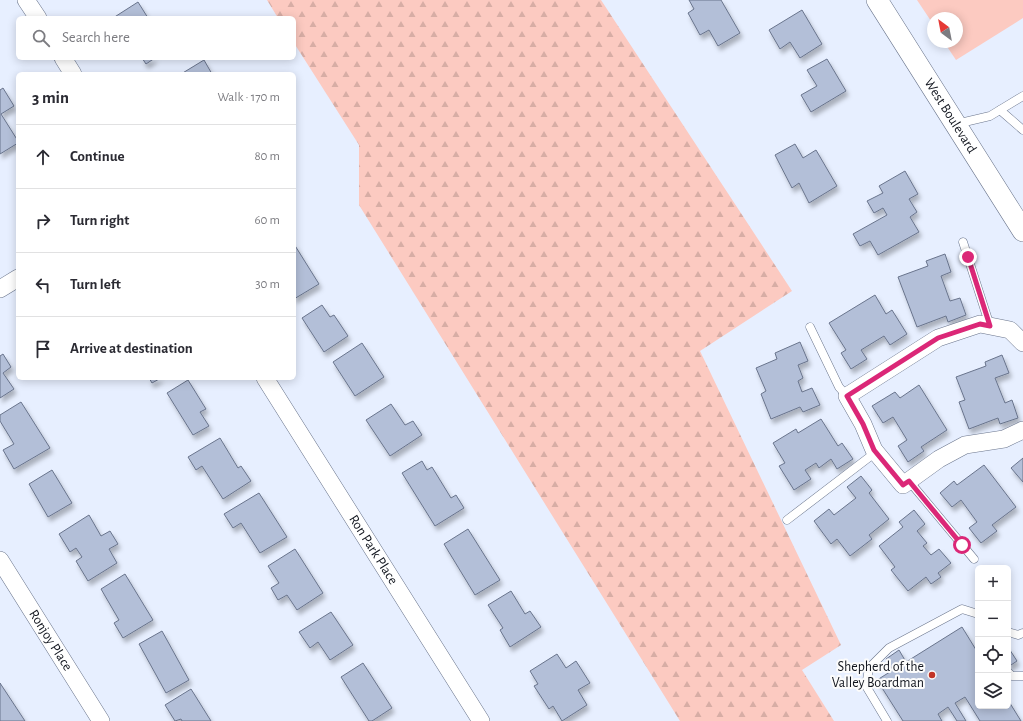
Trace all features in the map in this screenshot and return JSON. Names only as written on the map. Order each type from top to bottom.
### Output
[{"type":"street","points":[[26,0],[37,16]]},
{"type":"street","name":"West Boulevard","points":[[878,0],[1023,231]]},
{"type":"street","points":[[64,60],[72,72]]},
{"type":"street","points":[[0,289],[16,279]]},
{"type":"street","points":[[1023,343],[1010,330],[980,324],[938,338],[847,396],[876,452],[903,485],[939,460],[966,446],[1004,439],[1023,430]]},
{"type":"street","name":"Ron Park Place","points":[[266,380],[481,721]]},
{"type":"street","name":"Ronjoy Place","points":[[0,560],[101,721]]},
{"type":"lane","points":[[956,124],[990,116],[1023,96]]},
{"type":"lane","points":[[1000,110],[1023,130]]},
{"type":"lane","points":[[963,242],[990,326]]},
{"type":"lane","points":[[810,327],[839,387],[847,396]]},
{"type":"lane","points":[[787,520],[876,452]]},
{"type":"lane","points":[[909,481],[974,559]]},
{"type":"lane","points":[[887,721],[866,686],[869,668],[889,648],[962,609],[975,613]]},
{"type":"lane","points":[[1011,633],[1018,635],[1023,633]]},
{"type":"lane","points":[[1009,673],[1012,676],[1023,676]]},
{"type":"green space","points":[[267,0],[601,0],[792,291],[700,351],[841,645],[802,670],[834,721],[680,721],[359,205],[359,145],[296,46],[296,16],[277,16]]},
{"type":"green space","points":[[917,0],[1023,0],[1023,18],[956,60],[948,48],[963,48],[963,12],[927,12],[927,15]]},
{"type":"building","points":[[689,0],[721,0],[740,33],[718,46],[709,30],[700,35],[688,13],[694,9]]},
{"type":"building","points":[[138,2],[147,16],[116,16]]},
{"type":"building","points":[[802,10],[822,44],[800,58],[790,42],[780,49],[769,30]]},
{"type":"building","points":[[827,59],[846,91],[811,112],[801,95],[817,86],[807,70]]},
{"type":"building","points":[[143,60],[152,60],[146,64]]},
{"type":"building","points":[[204,60],[211,72],[184,72]]},
{"type":"building","points":[[3,88],[14,106],[1,114],[16,138],[16,144],[0,154],[0,90]]},
{"type":"building","points":[[795,144],[803,158],[816,150],[837,186],[809,203],[799,183],[792,188],[775,155]]},
{"type":"building","points":[[905,171],[918,194],[909,199],[917,212],[910,217],[919,232],[878,255],[870,241],[860,246],[853,234],[887,215],[883,208],[874,213],[867,201],[883,193],[879,186]]},
{"type":"building","points":[[296,247],[319,284],[296,298]]},
{"type":"building","points":[[945,254],[951,272],[941,276],[950,301],[960,298],[966,315],[948,322],[946,316],[917,327],[898,277],[928,266],[926,261]]},
{"type":"building","points":[[875,295],[886,314],[892,310],[907,334],[890,345],[884,336],[861,350],[867,359],[851,369],[841,353],[846,350],[829,323]]},
{"type":"building","points":[[322,305],[330,317],[334,315],[348,336],[324,352],[302,318]]},
{"type":"building","points":[[800,342],[808,361],[798,365],[803,378],[798,381],[802,392],[812,388],[820,405],[803,412],[800,407],[771,419],[761,394],[766,391],[756,368],[777,359],[775,353]]},
{"type":"building","points":[[362,343],[384,377],[355,396],[333,362]]},
{"type":"building","points":[[3,354],[11,367],[3,373],[14,389],[0,398],[0,356]]},
{"type":"building","points":[[1002,355],[1009,373],[995,378],[1005,403],[1012,400],[1018,418],[1000,424],[998,418],[969,429],[959,402],[965,400],[956,377],[986,366],[985,362]]},
{"type":"building","points":[[150,380],[157,380],[152,383]]},
{"type":"building","points":[[188,380],[206,409],[200,412],[209,426],[193,435],[167,393]]},
{"type":"building","points":[[919,385],[947,430],[921,447],[924,451],[908,462],[898,446],[907,440],[893,417],[883,423],[872,406],[895,392],[900,398]]},
{"type":"building","points":[[21,402],[50,448],[14,469],[3,450],[14,444],[0,421],[0,415]]},
{"type":"building","points":[[391,404],[405,425],[413,421],[422,435],[390,456],[366,420]]},
{"type":"building","points":[[821,419],[838,446],[842,443],[853,459],[837,469],[831,459],[819,468],[816,463],[805,470],[811,479],[794,490],[779,466],[785,463],[773,443],[796,429],[798,433]]},
{"type":"building","points":[[220,438],[238,468],[241,466],[251,481],[223,499],[202,466],[196,470],[188,457]]},
{"type":"building","points":[[1023,458],[1023,482],[1011,468]]},
{"type":"building","points":[[422,461],[427,470],[432,467],[451,498],[456,495],[464,508],[435,526],[402,473]]},
{"type":"building","points":[[984,465],[1016,507],[992,525],[997,531],[981,543],[969,528],[977,522],[961,500],[952,507],[940,493],[954,481],[957,485]]},
{"type":"building","points":[[52,470],[72,503],[48,517],[29,484]]},
{"type":"building","points":[[861,476],[872,490],[869,493],[889,519],[869,535],[872,539],[850,556],[837,539],[831,544],[814,521],[829,509],[834,515],[856,498],[847,487]]},
{"type":"building","points":[[259,493],[287,537],[260,553],[241,523],[233,528],[224,514]]},
{"type":"building","points":[[914,510],[925,524],[917,531],[927,543],[923,546],[931,555],[939,549],[951,563],[938,573],[941,577],[931,584],[926,577],[908,591],[891,570],[895,567],[879,546],[903,527],[899,522]]},
{"type":"building","points":[[89,515],[101,536],[110,531],[118,544],[109,549],[117,563],[88,581],[76,561],[82,557],[76,548],[70,552],[59,534]]},
{"type":"building","points":[[468,529],[500,580],[475,595],[444,544]]},
{"type":"building","points":[[295,549],[323,593],[297,610],[287,595],[278,600],[271,588],[279,583],[268,566]]},
{"type":"building","points":[[125,574],[153,620],[123,638],[114,623],[119,620],[101,589]]},
{"type":"building","points":[[511,591],[525,614],[530,611],[541,627],[510,647],[500,630],[503,628],[488,605]]},
{"type":"building","points":[[331,612],[353,645],[330,660],[318,642],[310,648],[299,632]]},
{"type":"building","name":"Shepherd of the Valley Boardman","points":[[962,627],[975,648],[975,709],[1011,709],[1011,705],[1021,721],[980,721],[965,697],[955,703],[966,721],[957,721],[948,707],[938,714],[942,721],[903,721],[877,680],[893,670],[886,659],[899,650],[906,662]]},
{"type":"building","points":[[162,631],[189,680],[166,693],[139,644]]},
{"type":"building","points":[[1011,652],[1017,661],[1011,665]]},
{"type":"building","points":[[557,654],[566,668],[576,661],[590,683],[578,690],[587,705],[562,721],[553,706],[549,709],[534,686],[538,684],[530,671]]},
{"type":"building","points":[[363,663],[392,708],[372,721],[369,721],[341,677]]},
{"type":"building","points":[[0,683],[25,721],[0,721]]},
{"type":"building","points":[[191,689],[211,721],[182,721],[181,719],[175,721],[165,705]]},
{"type":"place","name":"Shepherd of the Valley Boardman","points":[[932,675]]},
{"type":"route","points":[[962,545],[909,481],[903,485],[874,450],[863,424],[847,396],[938,338],[980,324],[990,326],[968,257]]}]
